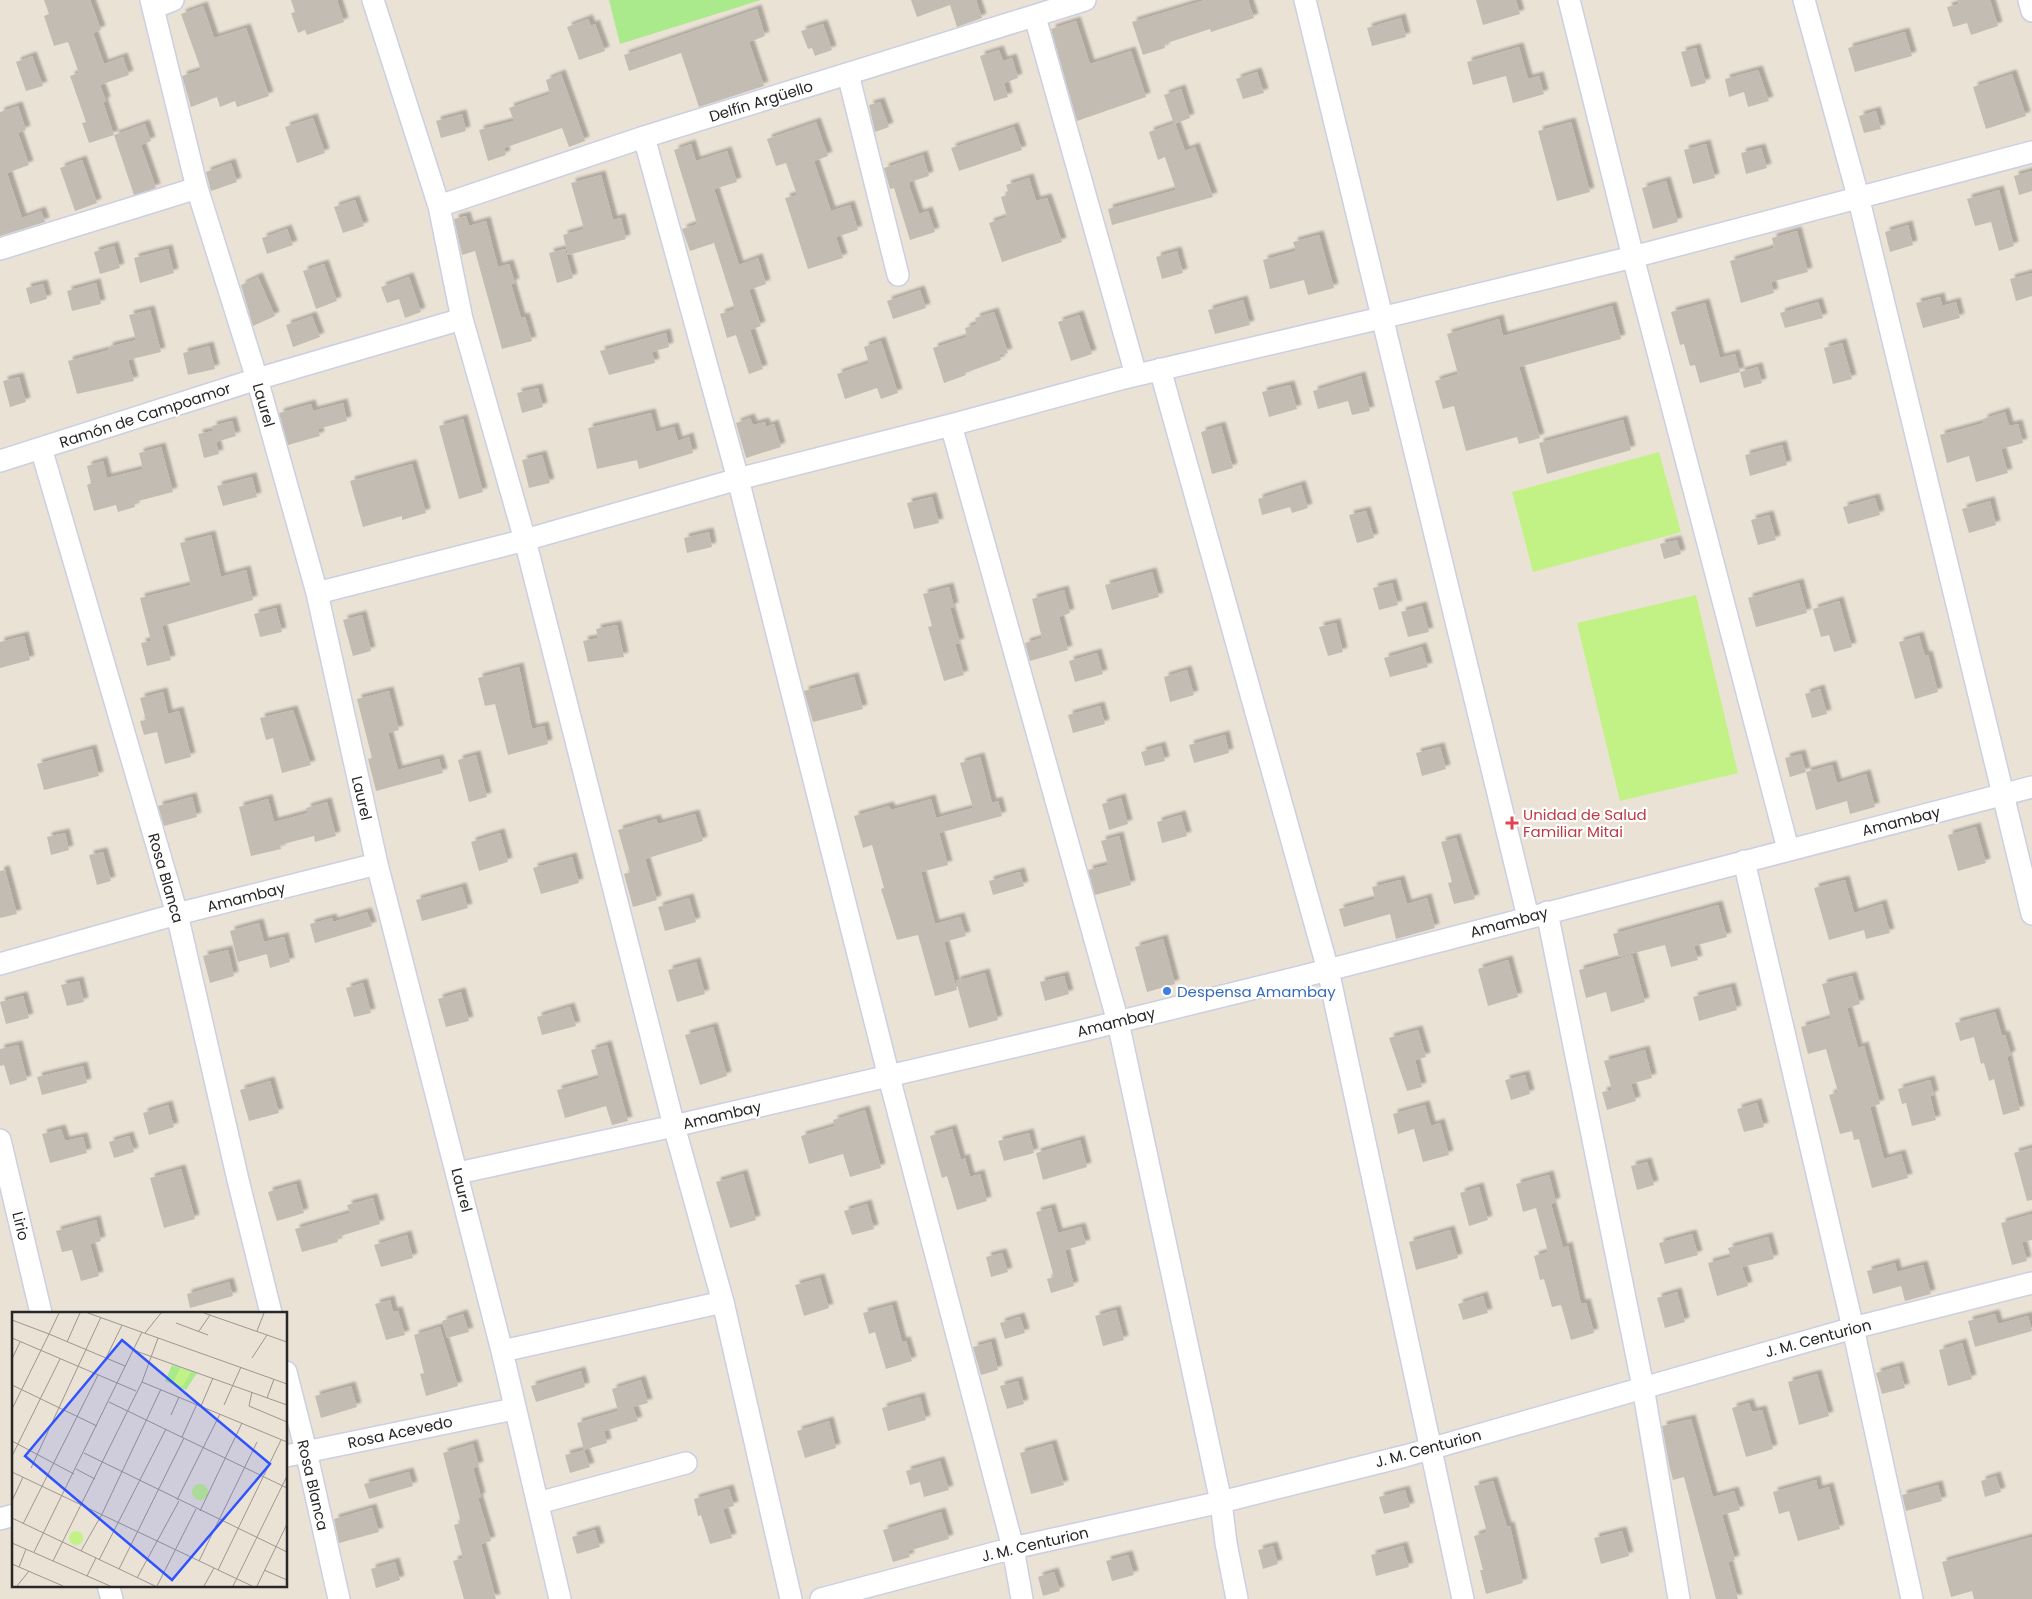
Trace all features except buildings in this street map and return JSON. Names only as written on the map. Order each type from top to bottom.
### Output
[{"type":"street","points":[[152,4],[173,0]]},
{"type":"street","points":[[374,0],[439,206],[462,319],[525,540],[674,1126],[723,1302],[791,1599]]},
{"type":"street","name":"Delfín Argüello","points":[[439,206],[644,137],[1085,0]]},
{"type":"street","points":[[1305,0],[1381,318],[1537,914],[1643,1387],[1679,1599]]},
{"type":"street","points":[[1569,0],[1633,257],[1788,850]]},
{"type":"street","points":[[1804,0],[1858,196],[2032,914]]},
{"type":"street","points":[[2029,0],[2032,11]]},
{"type":"street","name":"Laurel","points":[[152,4],[197,188],[257,379],[317,593],[377,864],[458,1173],[560,1599]]},
{"type":"street","points":[[1035,16],[1136,376]]},
{"type":"street","points":[[848,74],[898,275]]},
{"type":"street","points":[[644,137],[738,479],[889,1076],[1013,1548],[1022,1599]]},
{"type":"street","points":[[317,593],[525,540],[738,479],[952,425],[1160,369],[1633,257],[1858,196],[2032,152]]},
{"type":"street","points":[[0,249],[197,188]]},
{"type":"street","name":"Ramón de Campoamor","points":[[0,461],[257,379],[462,319]]},
{"type":"street","points":[[1160,369],[1328,970],[1463,1599]]},
{"type":"street","points":[[952,425],[1118,1022],[1221,1502],[1226,1543],[1237,1599]]},
{"type":"street","name":"Rosa Blanca","points":[[41,448],[177,914],[238,1180],[271,1312]]},
{"type":"street","name":"Amambay","points":[[458,1173],[674,1126],[1118,1022],[1328,970],[1537,914],[2032,787]]},
{"type":"street","points":[[1744,861],[1854,1328],[1912,1599]]},
{"type":"street","name":"Amambay","points":[[0,964],[177,914],[377,864]]},
{"type":"street","name":"Lirio","points":[[0,1140],[41,1312]]},
{"type":"street","name":"J. M. Centurion","points":[[821,1599],[1013,1548],[1221,1502],[1430,1448],[1854,1328],[2032,1283]]},
{"type":"street","points":[[502,1351],[723,1302]]},
{"type":"street","name":"Rosa Blanca","points":[[288,1388],[296,1454],[339,1599]]},
{"type":"street","name":"Rosa Acevedo","points":[[296,1454],[514,1408]]},
{"type":"street","points":[[538,1503],[686,1463]]},
{"type":"street","points":[[108,1586],[112,1599]]},
{"type":"green space","points":[[609,0],[761,0],[620,44]]},
{"type":"green space","points":[[1659,452],[1681,532],[1533,572],[1512,492]]},
{"type":"green space","points":[[1696,595],[1738,773],[1620,801],[1577,623]]},
{"type":"place","name":"Unidad de Salud Familiar Mitai","points":[[1512,823]]},
{"type":"place","name":"Despensa Amambay","points":[[1167,991]]}]
